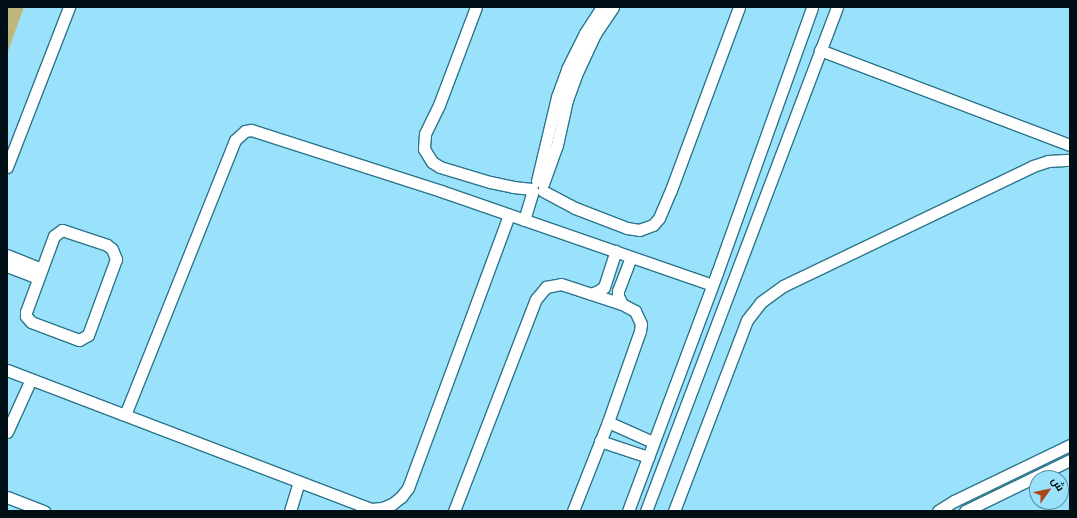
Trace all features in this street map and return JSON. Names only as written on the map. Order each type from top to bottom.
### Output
[{"type":"street","points":[[7,166],[69,7]]},
{"type":"street","points":[[476,7],[439,105],[425,134],[424,149],[432,162],[440,167],[490,182],[513,187],[538,188],[575,208],[627,228],[640,230],[653,225],[659,218],[671,190],[739,7]]},
{"type":"street","points":[[527,220],[538,188],[557,97],[602,7]]},
{"type":"street","points":[[582,49],[613,7]]},
{"type":"street","points":[[628,511],[712,285],[812,7]]},
{"type":"street","points":[[646,511],[837,7]]},
{"type":"street","points":[[820,50],[1070,145]]},
{"type":"street","points":[[125,415],[235,140],[239,134],[251,130],[527,220],[712,285]]},
{"type":"street","points":[[674,511],[747,320],[762,302],[784,286],[1033,166],[1055,160],[1070,160]]},
{"type":"street","points":[[7,370],[371,509],[382,508],[392,504],[401,497],[408,488],[509,215]]},
{"type":"street","points":[[62,230],[107,245],[115,253],[116,259],[85,338],[76,340],[28,320],[26,312],[40,274],[54,236],[62,230]]},
{"type":"street","points":[[591,294],[604,287],[616,251]]},
{"type":"street","points":[[7,255],[40,274]]},
{"type":"street","points":[[622,304],[618,296],[631,257]]},
{"type":"street","points":[[7,266],[40,274]]},
{"type":"street","points":[[610,272],[624,276]]},
{"type":"street","points":[[454,511],[540,292],[553,284],[561,284],[622,304],[635,311],[639,316],[640,331],[608,422],[572,511]]},
{"type":"street","points":[[7,432],[31,379]]},
{"type":"street","points":[[608,422],[653,442]]},
{"type":"street","points":[[600,441],[648,457]]},
{"type":"street","points":[[938,511],[967,495],[1070,445]]},
{"type":"street","points":[[965,511],[1070,460]]},
{"type":"street","points":[[290,511],[299,482]]},
{"type":"street","points":[[7,497],[44,511]]},
{"type":"shaded area","points":[[7,7],[24,7],[7,54]]}]
